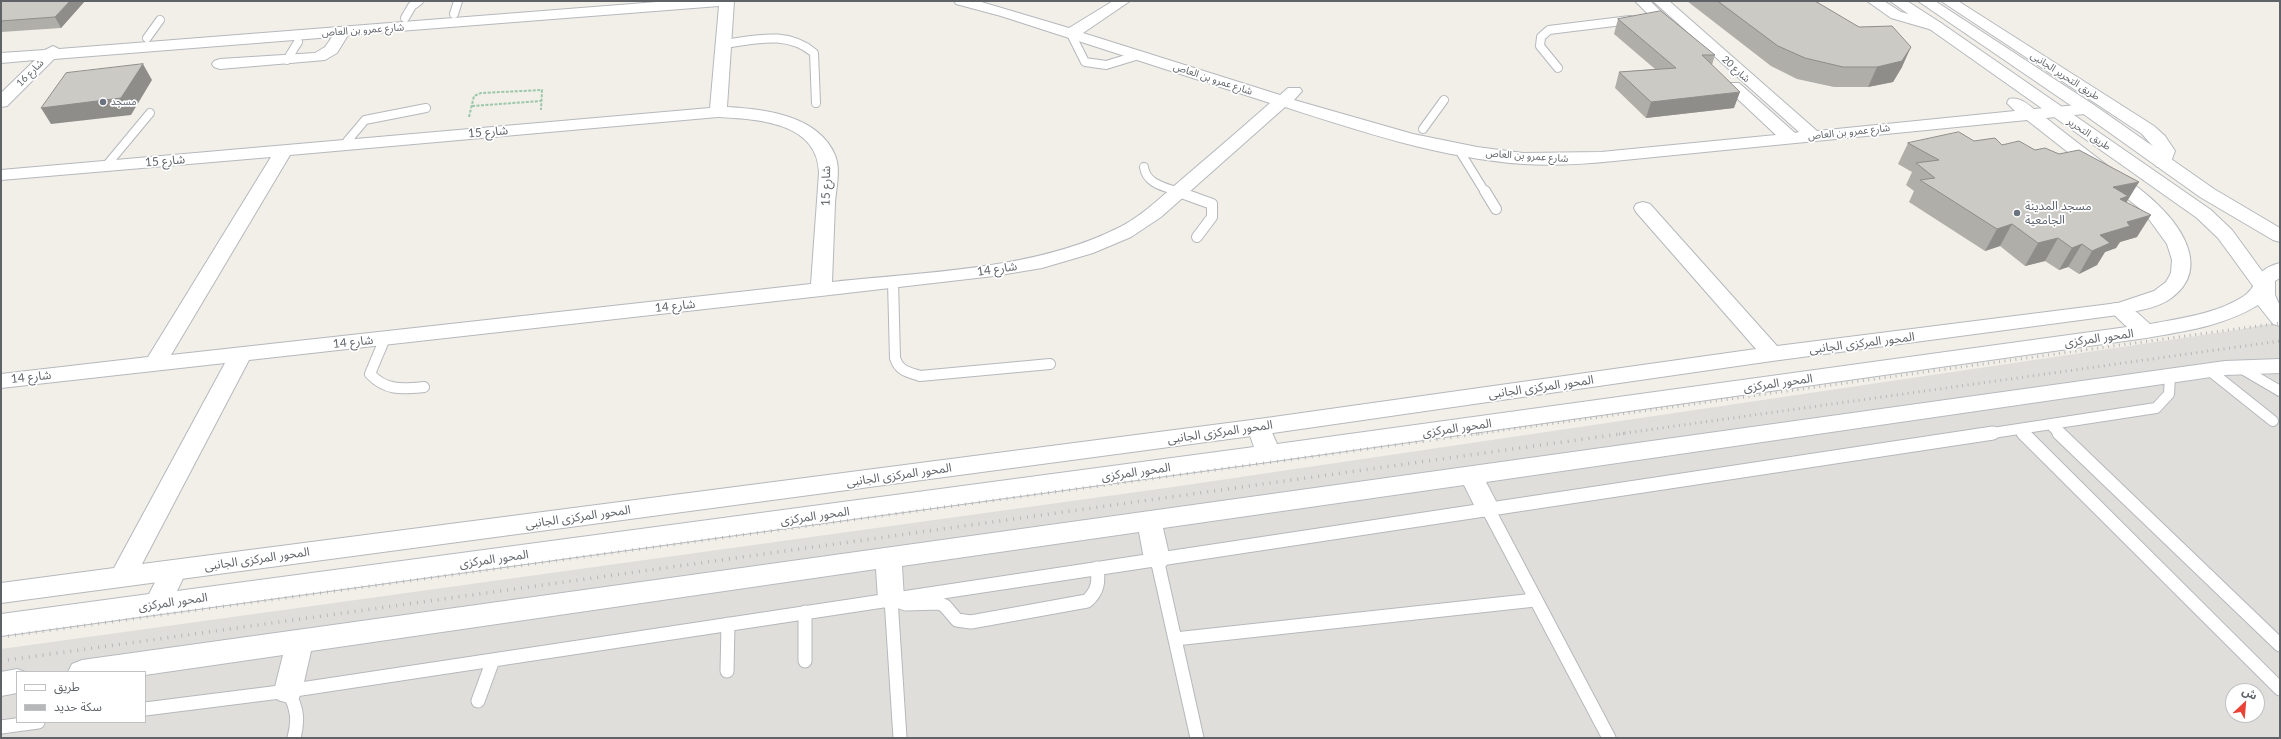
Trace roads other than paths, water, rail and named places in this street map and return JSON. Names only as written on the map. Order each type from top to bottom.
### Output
[{"type":"street","name":"شارع عمرو بن العاص","points":[[1,58],[54,49],[148,38],[404,18],[456,7],[616,1]]},
{"type":"street","name":"شارع عمرو بن العاص","points":[[1,49],[54,49],[343,31],[659,4],[726,1]]},
{"type":"street","points":[[718,112],[726,1]]},
{"type":"street","name":"شارع عمرو بن العاص","points":[[961,1],[1077,30],[1459,150],[1512,158],[1572,160],[1813,136],[2028,105],[2071,97]]},
{"type":"street","name":"شارع عمرو بن العاص","points":[[1003,1],[1139,55],[1288,96],[1423,129],[1470,140],[1506,144],[1570,147],[1777,126],[2028,105]]},
{"type":"street","points":[[1077,30],[1123,1]]},
{"type":"street","name":"شارع 20","points":[[1642,1],[1813,136]]},
{"type":"street","points":[[1874,1],[1896,15],[1936,26]]},
{"type":"street","name":"طريق التحرير","points":[[1897,1],[1936,26],[2028,105],[2056,111],[2204,214],[2225,234],[2263,289],[2267,303],[2280,318]]},
{"type":"street","name":"طريق التحرير","points":[[1925,1],[2071,97],[2163,163],[2240,214],[2280,236]]},
{"type":"street","name":"طريق التحرير الجانبى","points":[[1948,1],[2148,130],[2159,140],[2166,151],[2163,163]]},
{"type":"street","name":"شارع 20","points":[[1657,12],[1790,138]]},
{"type":"street","points":[[220,64],[318,57],[332,50],[343,31]]},
{"type":"street","name":"شارع 16","points":[[1,102],[54,49]]},
{"type":"street","name":"شارع 14","points":[[1,381],[893,282],[1008,268],[1042,262],[1086,250],[1124,233],[1154,213],[1288,96]]},
{"type":"street","name":"المحور المركزى الجانبى","points":[[1,593],[1259,427],[1772,354],[2118,310],[2156,300],[2171,290],[2180,278],[2182,264],[2178,247],[2167,226],[2150,207],[2028,105]]},
{"type":"street","points":[[2056,111],[2088,109]]},
{"type":"street","name":"شارع 15","points":[[1,175],[718,112],[750,113],[777,119],[800,128],[816,141],[826,155],[828,175],[821,290]]},
{"type":"street","points":[[155,364],[284,150]]},
{"type":"street","points":[[1643,208],[1772,354]]},
{"type":"street","name":"المحور المركزى","points":[[1,625],[1268,454],[2191,324],[2227,314],[2253,300],[2263,289],[2266,278],[2280,269]]},
{"type":"street","points":[[2118,310],[2146,331]]},
{"type":"street","points":[[122,578],[241,354]]},
{"type":"street","points":[[89,671],[2170,375],[2238,367],[2280,366]]},
{"type":"street","points":[[1259,427],[1268,454]]},
{"type":"street","points":[[1471,475],[1488,509]]},
{"type":"street","points":[[1149,520],[1157,559]]},
{"type":"street","points":[[888,557],[891,599]]},
{"type":"street","points":[[157,605],[174,570]]},
{"type":"street","points":[[288,691],[300,641]]},
{"type":"street","points":[[1,684],[16,681]]},
{"type":"lane","points":[[404,18],[412,6],[419,1]]},
{"type":"lane","points":[[148,38],[160,20]]},
{"type":"lane","points":[[1558,68],[1540,46],[1541,37],[1549,30],[1635,20]]},
{"type":"lane","points":[[1077,30],[1085,62],[1107,67],[1139,55]]},
{"type":"lane","points":[[723,44],[782,39],[797,41],[806,46],[814,53],[816,103]]},
{"type":"lane","points":[[287,60],[298,42]]},
{"type":"lane","points":[[1423,129],[1444,100]]},
{"type":"lane","points":[[344,145],[365,120],[426,108]]},
{"type":"lane","points":[[106,166],[150,113]]},
{"type":"lane","points":[[1459,150],[1496,209]]},
{"type":"lane","points":[[1144,167],[1145,175],[1152,182],[1212,204],[1215,209],[1214,214],[1197,238]]},
{"type":"lane","points":[[893,282],[895,358],[897,365],[902,370],[915,375],[931,376],[1050,364]]},
{"type":"lane","points":[[385,338],[370,374],[379,384],[399,389],[424,387]]},
{"type":"lane","points":[[2238,367],[2280,391]]},
{"type":"lane","points":[[2210,370],[2273,421]]},
{"type":"lane","points":[[146,709],[288,691],[2156,408],[2170,396],[2172,386],[2170,375]]},
{"type":"lane","points":[[2051,425],[2280,645]]},
{"type":"lane","points":[[2019,429],[2280,689]]},
{"type":"lane","points":[[1488,509],[1534,600],[1609,738]]},
{"type":"lane","points":[[1157,559],[1197,738]]},
{"type":"lane","points":[[891,599],[906,604],[939,603],[945,606],[957,620],[971,622],[1087,601],[1095,595],[1099,588],[1097,568]]},
{"type":"lane","points":[[891,599],[900,738]]},
{"type":"lane","points":[[1175,639],[1534,600]]},
{"type":"lane","points":[[805,612],[805,661]]},
{"type":"lane","points":[[727,671],[728,624]]},
{"type":"lane","points":[[478,701],[493,660]]},
{"type":"lane","points":[[288,691],[296,707],[298,723],[294,738]]},
{"type":"lane","points":[[1,727],[31,723]]},
{"type":"railway","points":[[1476,434],[2280,323]]},
{"type":"railway","points":[[1619,434],[2280,341]]},
{"type":"railway","points":[[1,637],[1483,433]]},
{"type":"railway","points":[[1,661],[1627,433]]},
{"type":"place","name":"مسجد","points":[[103,102]]},
{"type":"place","name":"مسجد المدينة الجامعية","points":[[2017,213]]}]
